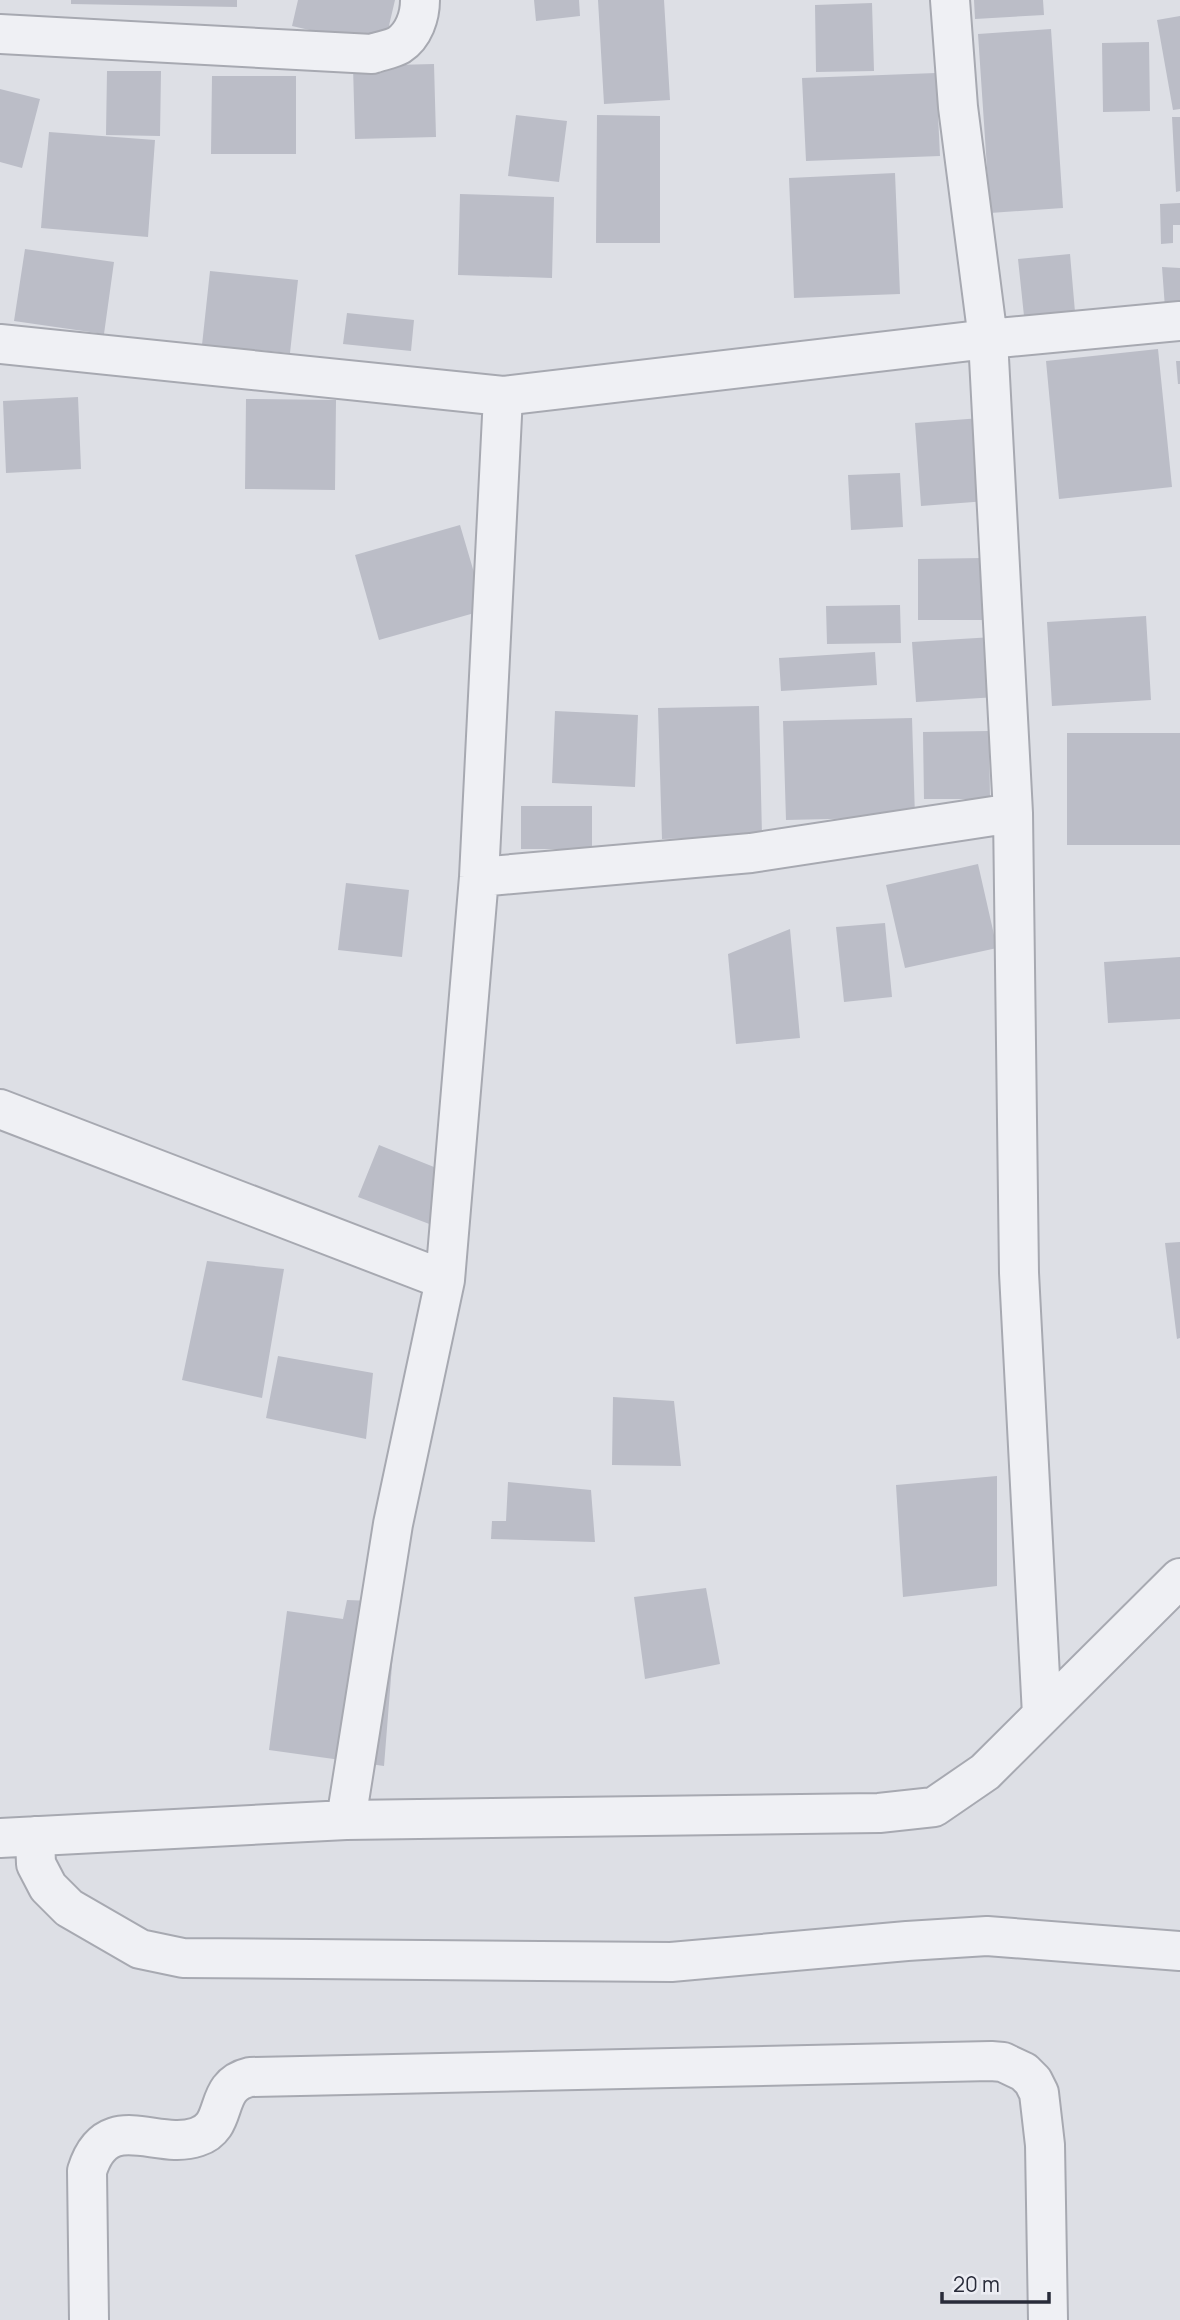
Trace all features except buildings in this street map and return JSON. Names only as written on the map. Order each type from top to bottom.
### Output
[{"type":"street","points":[[0,34],[372,54],[399,45],[420,15],[420,0]]},
{"type":"street","points":[[950,0],[958,107],[988,339],[1013,813],[1019,1273],[1042,1715]]},
{"type":"street","points":[[0,344],[503,396],[988,339],[1180,321]]},
{"type":"street","points":[[346,1820],[393,1524],[445,1280],[480,877],[503,396]]},
{"type":"street","points":[[480,877],[751,853],[1013,813]]},
{"type":"street","points":[[0,1110],[445,1280]]},
{"type":"street","points":[[17,1837],[346,1820],[879,1813],[934,1807],[985,1772],[1180,1578]]},
{"type":"street","points":[[17,1837],[48,1887],[69,1908],[140,1949],[183,1958],[671,1962],[987,1936],[1180,1951]]},
{"type":"street","points":[[89,2320],[87,2171],[97,2148],[118,2137],[132,2134],[170,2140],[197,2137],[211,2130],[227,2090],[241,2079],[990,2061],[1003,2062],[1024,2072],[1033,2081],[1039,2094],[1045,2145],[1048,2320]]}]
